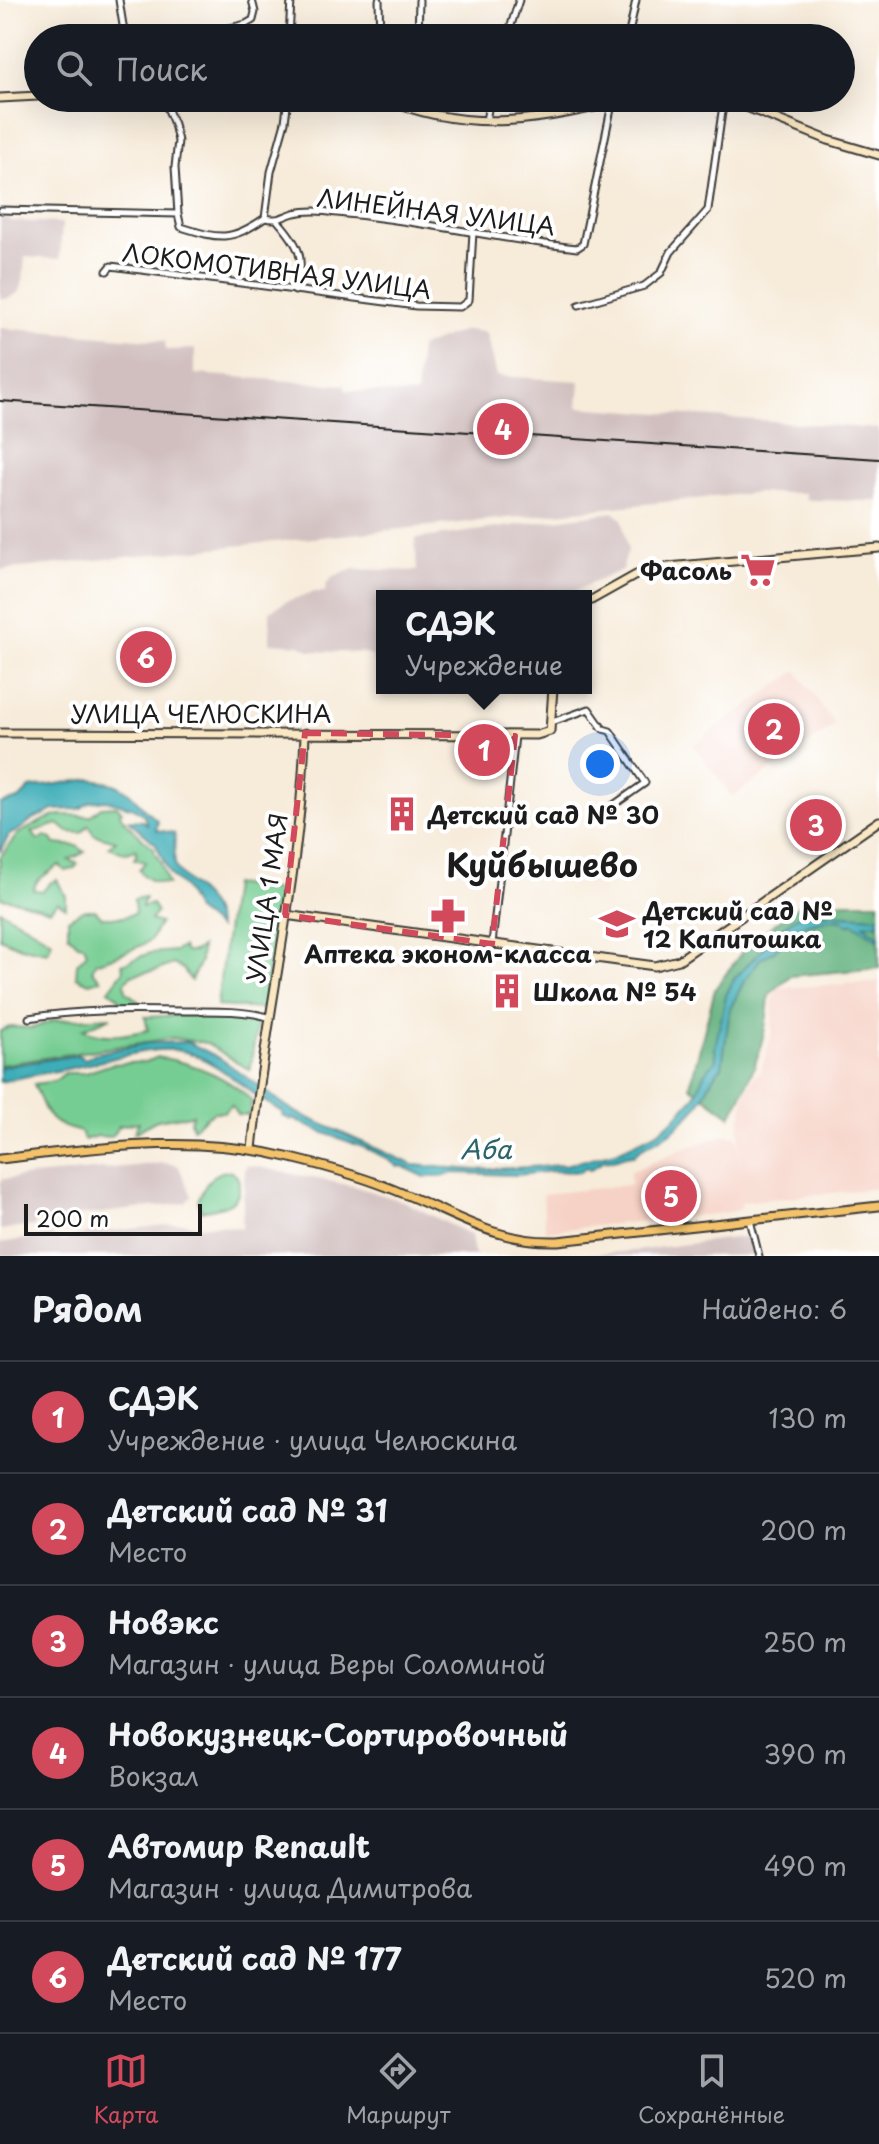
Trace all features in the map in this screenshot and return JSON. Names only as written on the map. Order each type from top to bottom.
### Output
[{"type":"main road","points":[[0,1159],[156,1143],[252,1149],[293,1158],[390,1188],[492,1233],[524,1241],[558,1241],[879,1206]]},
{"type":"street","points":[[119,0],[123,24]]},
{"type":"street","points":[[246,24],[253,20],[255,12],[252,0]]},
{"type":"street","points":[[290,24],[291,0]]},
{"type":"street","points":[[379,0],[380,24]]},
{"type":"street","points":[[418,24],[419,0]]},
{"type":"street","points":[[511,24],[519,0]]},
{"type":"street","points":[[631,24],[636,0]]},
{"type":"street","points":[[0,98],[24,97]]},
{"type":"street","points":[[169,112],[178,141],[175,167],[181,227],[226,237],[242,234],[265,218],[271,172],[286,112]]},
{"type":"street","points":[[421,112],[447,119],[486,122],[569,112]]},
{"type":"street","points":[[486,122],[488,112]]},
{"type":"street","name":"ЛИНЕЙНАЯ УЛИЦА","points":[[265,218],[277,220],[296,212],[335,212],[577,248],[582,245],[614,112]]},
{"type":"street","points":[[579,305],[644,286],[661,273],[671,252],[708,210],[722,112]]},
{"type":"street","points":[[759,112],[828,140],[879,155]]},
{"type":"street","points":[[1,210],[178,214]]},
{"type":"street","points":[[277,220],[300,249],[299,278],[295,291]]},
{"type":"street","name":"ЛОКОМОТИВНАЯ УЛИЦА","points":[[107,271],[111,266],[416,306],[460,307],[469,300],[473,232]]},
{"type":"street","points":[[592,600],[636,575],[668,567],[879,548]]},
{"type":"street","points":[[553,694],[552,722],[589,709],[603,729],[610,731],[645,783],[598,816]]},
{"type":"street","name":"УЛИЦА ЧЕЛЮСКИНА","points":[[0,733],[515,736],[546,734],[552,722]]},
{"type":"street","name":"УЛИЦА 1 МАЯ","points":[[252,1149],[304,775],[305,733]]},
{"type":"street","points":[[492,944],[515,736]]},
{"type":"street","points":[[285,915],[666,965],[679,960],[879,821]]},
{"type":"street","points":[[29,1018],[55,1013],[151,1010],[242,1012],[268,1017]]},
{"type":"street","points":[[750,1220],[759,1256]]},
{"type":"highlighted area","points":[[305,733],[515,736],[492,944],[285,915]]},
{"type":"shaded area","points":[[0,218],[62,223],[60,259],[25,257],[23,280],[18,293],[0,299]]},
{"type":"shaded area","points":[[0,328],[165,341],[166,350],[195,349],[195,374],[345,385],[345,390],[416,395],[420,347],[465,330],[477,331],[486,333],[496,376],[580,381],[578,407],[879,429],[879,501],[806,500],[805,493],[753,493],[0,570]]},
{"type":"shaded area","points":[[614,512],[622,519],[628,550],[622,570],[577,590],[376,590],[376,663],[373,663],[373,657],[364,653],[312,651],[300,645],[270,643],[270,611],[287,601],[314,592],[325,592],[326,584],[334,576],[355,569],[417,571],[415,539]]},
{"type":"shaded area","points":[[797,671],[835,725],[732,797],[693,745]]},
{"type":"shaded area","points":[[879,978],[879,1188],[742,1202],[739,1210],[732,1212],[545,1231],[543,1194],[631,1185],[630,1172],[724,1135],[736,1136],[738,1140],[740,1170],[739,1130],[745,1095],[761,1071],[772,1032],[773,996],[780,988],[876,982]]},
{"type":"shaded area","points":[[163,1163],[178,1165],[192,1196],[185,1203],[35,1221],[35,1226],[0,1230],[0,1183],[3,1179]]},
{"type":"shaded area","points":[[248,1165],[353,1186],[405,1202],[471,1235],[474,1253],[478,1256],[0,1256],[0,1243],[52,1235],[62,1241],[79,1235],[183,1223],[242,1228],[245,1168]]},
{"type":"shaded area","points":[[749,1236],[754,1256],[562,1256],[634,1251]]},
{"type":"green space","points":[[116,806],[122,811],[120,814],[126,823],[155,849],[168,884],[152,881],[142,874],[139,870],[145,862],[134,859],[136,849],[126,853],[116,850],[109,846],[116,841],[94,835],[89,825],[81,833],[68,832],[58,824],[32,832],[38,840],[45,836],[55,844],[77,846],[85,852],[69,860],[78,864],[74,869],[65,871],[59,865],[37,881],[33,890],[43,891],[57,880],[66,896],[66,907],[57,902],[50,910],[0,898],[0,857],[18,834],[59,815],[90,816],[101,807]]},
{"type":"green space","points":[[232,884],[280,891],[263,1009],[217,1006]]},
{"type":"green space","points":[[145,897],[142,907],[152,904],[157,912],[150,920],[160,923],[150,940],[96,962],[92,970],[101,980],[89,983],[76,977],[77,964],[87,953],[84,945],[78,944],[68,934],[68,919],[83,910],[95,910],[102,917],[124,917],[135,913],[134,899]]},
{"type":"green space","points":[[803,902],[879,902],[879,968],[790,976],[769,995],[757,1058],[731,1116],[690,1086],[715,989],[747,945]]},
{"type":"green space","points":[[0,910],[52,941],[48,952],[21,947],[0,938]]},
{"type":"green space","points":[[182,947],[185,952],[194,952],[201,947],[200,962],[191,981],[183,969],[173,964],[131,975],[125,983],[126,991],[144,1006],[123,1006],[109,990],[124,970],[122,964],[150,953],[175,951]]},
{"type":"green space","points":[[205,1014],[257,1023],[250,1070],[206,1043],[172,1038],[0,1065],[0,1031],[10,1027],[33,1028],[55,1020],[111,1017],[83,1029],[115,1035],[148,1030],[145,1017]]},
{"type":"green space","points":[[158,1057],[196,1067],[232,1084],[252,1101],[249,1115],[238,1115],[231,1105],[224,1112],[213,1112],[193,1128],[190,1121],[193,1114],[158,1120],[134,1133],[139,1122],[119,1126],[111,1137],[97,1136],[84,1140],[81,1132],[49,1117],[34,1084],[55,1081],[65,1073],[85,1073],[112,1064],[146,1062]]},
{"type":"green space","points":[[228,1171],[238,1179],[236,1198],[226,1205],[201,1211],[198,1200],[206,1185],[212,1177]]},
{"type":"water","points":[[91,779],[123,788],[158,821],[156,830],[174,833],[176,867],[207,900],[218,928],[195,910],[184,888],[170,875],[156,844],[128,820],[143,821],[148,825],[143,814],[133,808],[106,800],[90,802],[80,809],[54,810],[9,835],[0,852],[0,804],[19,799],[30,788]]},
{"type":"water","points":[[810,913],[879,917],[879,923],[864,925],[879,936],[879,940],[853,923],[848,925],[842,920],[831,919],[797,927],[774,951],[760,959],[744,981],[730,1009],[722,1067],[695,1109],[671,1132],[634,1155],[604,1160],[590,1170],[586,1167],[580,1172],[517,1175],[454,1173],[425,1177],[398,1167],[375,1152],[290,1120],[214,1065],[177,1050],[137,1053],[0,1082],[0,1067],[78,1055],[85,1059],[94,1054],[148,1043],[188,1042],[220,1058],[293,1111],[413,1165],[477,1170],[565,1165],[616,1152],[656,1133],[672,1121],[695,1096],[706,1072],[716,1060],[715,1047],[726,995],[734,979],[785,925],[798,916]]},
{"type":"railway","points":[[0,401],[879,459]]},
{"type":"place","name":"Новокузнецк-Сортировочный","points":[[503,429]]},
{"type":"place","name":"Фасоль","points":[[758,570]]},
{"type":"place","name":"Детский сад № 177","points":[[146,657]]},
{"type":"place","name":"Детский сад № 31","points":[[774,729]]},
{"type":"place","name":"СДЭК","points":[[484,750]]},
{"type":"place","name":"Детский сад № 30","points":[[402,814]]},
{"type":"place","name":"Новэкс","points":[[816,825]]},
{"type":"place","name":"Аптека эконом-класса","points":[[448,916]]},
{"type":"place","name":"Детский сад № 12 Капитошка","points":[[617,924]]},
{"type":"place","name":"Школа № 54","points":[[507,991]]},
{"type":"place","name":"Автомир Renault","points":[[671,1196]]},
{"type":"district","name":"Куйбышево","points":[[542,864]]},
{"type":"water label","name":"Аба","points":[[486,1148]]}]
